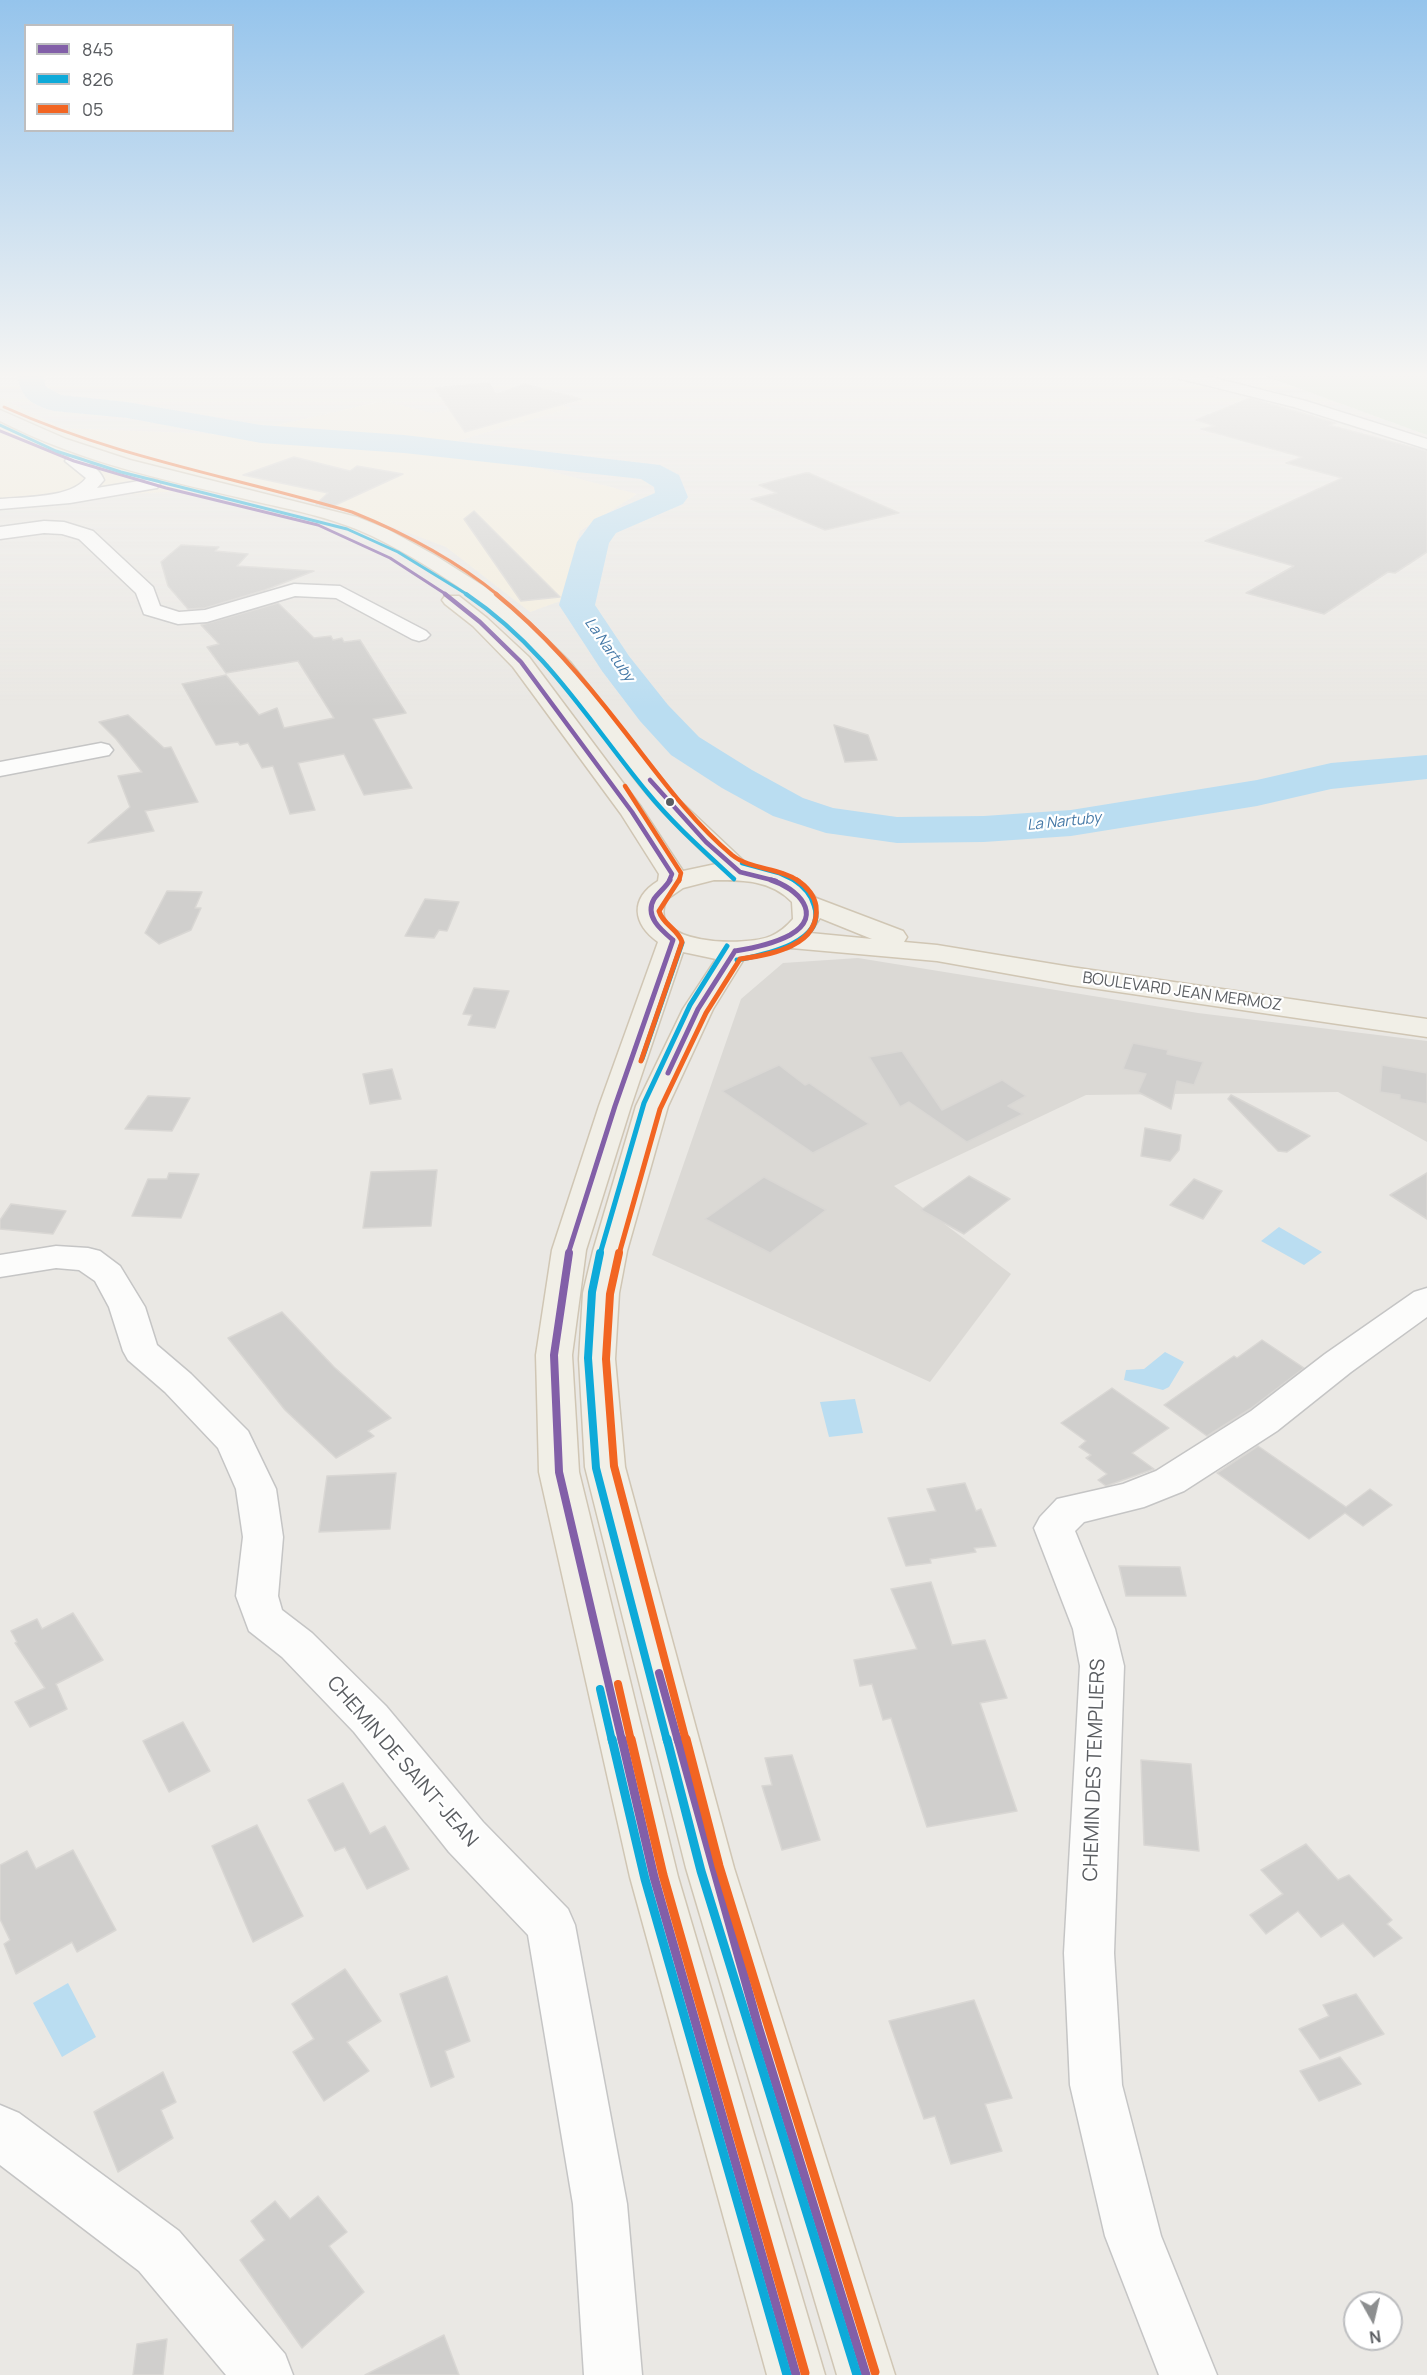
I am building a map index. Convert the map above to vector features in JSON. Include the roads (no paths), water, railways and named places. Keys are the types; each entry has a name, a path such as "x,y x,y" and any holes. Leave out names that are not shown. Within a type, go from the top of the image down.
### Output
{"main road":[{"path":"158,486 318,525 390,558 439,589 480,621 521,662 643,828 672,874 670,885"},
{"path":"215,486 340,518 378,532 416,552 487,599 519,624 561,666 669,803 706,842 740,872"},
{"path":"714,872 740,872 764,876 798,892 807,904 808,916 801,928 787,939 763,947 735,951 702,949 673,940 658,930 651,918 650,906 657,894 690,876 714,872"},
{"name":"BOULEVARD JEAN MERMOZ","path":"807,904 937,953"},
{"name":"BOULEVARD JEAN MERMOZ","path":"787,939 937,953 1071,976 1427,1028"},
{"path":"673,940 615,1106 569,1250 554,1355 559,1472 654,1876 796,2375"},
{"path":"735,951 698,1010 652,1106 610,1251 602,1293 597,1359 605,1467 710,1868 866,2375"}],"street":[{"path":"48,500 77,492 89,486"},
{"path":"0,504 48,500 139,486"},
{"path":"0,533 44,527 64,528 86,535 146,591 152,610 178,618 207,616 294,590 340,592 419,635"},
{"path":"0,769 101,750"},
{"name":"CHEMIN DE SAINT-JEAN","path":"0,1266 56,1257 77,1258 88,1259 108,1274 127,1307 141,1351 178,1383 234,1441 256,1489 263,1537 257,1596 264,1619 297,1645 370,1719 466,1838 551,1925 600,2204 614,2375"},
{"name":"CHEMIN DES TEMPLIERS","path":"1188,2375 1133,2236 1096,2085 1089,1953 1102,1666 1094,1629 1054,1528 1071,1510 1130,1497 1170,1481 1264,1421 1338,1363 1427,1300"},
{"path":"0,2132 159,2251 264,2375"}],"water":[{"path":"1279,1227 1322,1252 1304,1265 1261,1241"},
{"path":"1165,1352 1184,1362 1169,1387 1163,1390 1124,1380 1126,1370 1144,1369"},
{"path":"855,1399 863,1433 829,1437 820,1402"},
{"path":"68,1983 96,2037 62,2057 33,2003"}],"waterway":[{"name":"La Nartuby","path":"669,486 672,497 605,526 593,542 577,605 615,663 654,713 685,746 737,779 788,807 826,820 897,830 984,829 1071,823 1257,793 1331,776 1427,767"}]}
